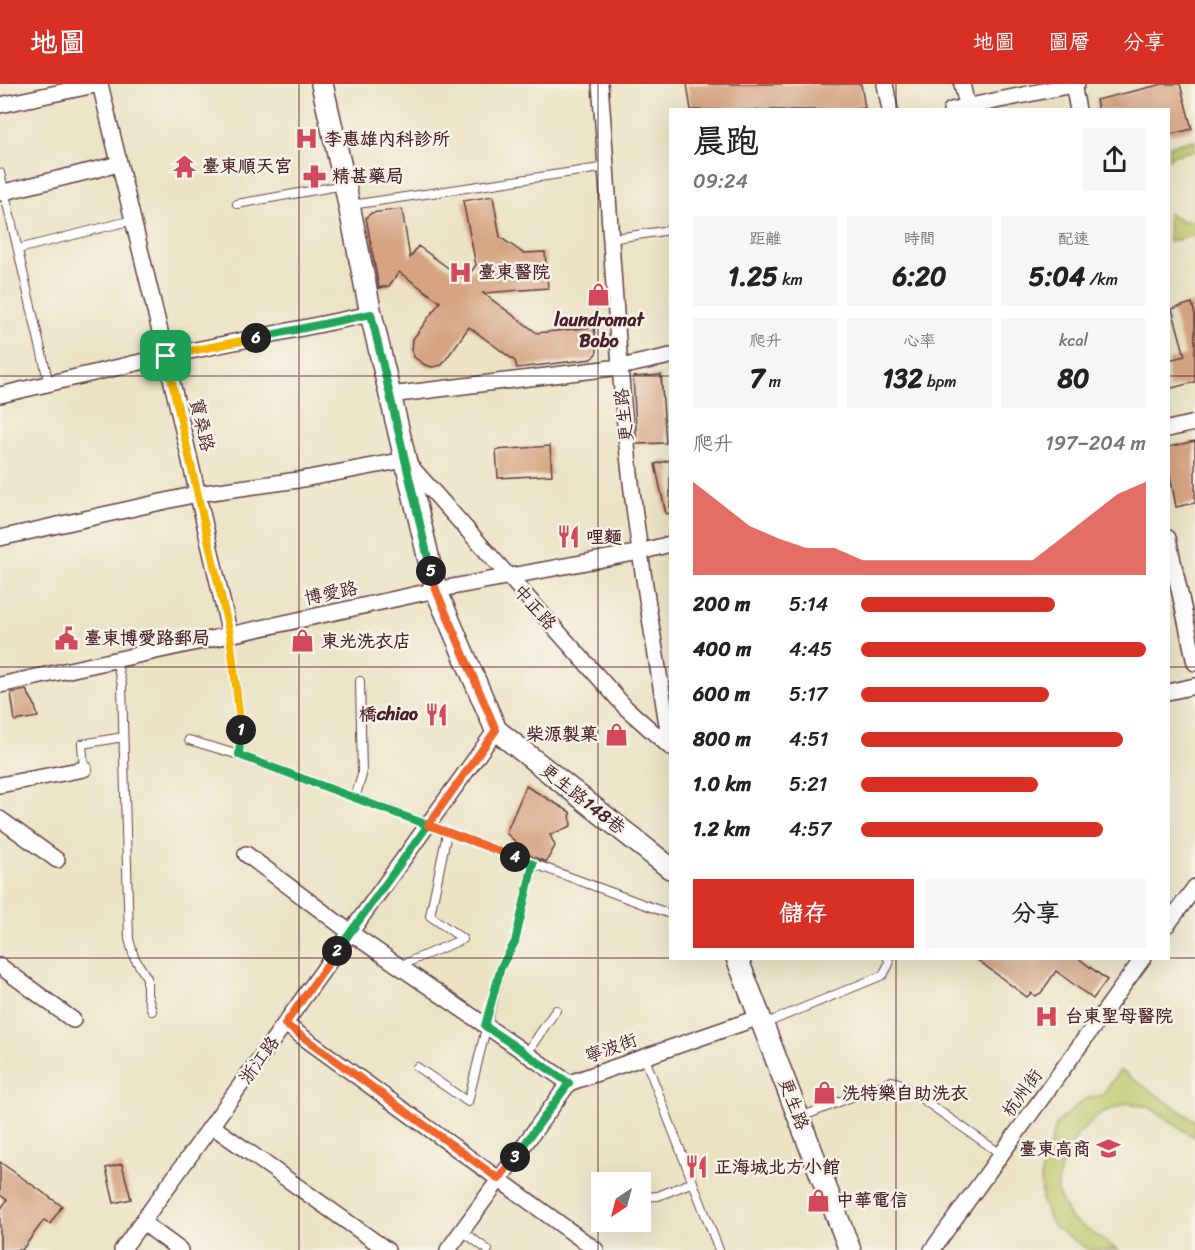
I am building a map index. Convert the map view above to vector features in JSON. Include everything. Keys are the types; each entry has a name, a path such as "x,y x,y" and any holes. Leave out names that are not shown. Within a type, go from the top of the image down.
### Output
{"street":[{"path":"0,105 100,84"},
{"name":"寶桑路","path":"100,84 230,635"},
{"name":"中正路","path":"322,84 371,314 436,590"},
{"name":"更生路","path":"600,84 620,367 640,552 669,739"},
{"path":"885,84 890,108"},
{"path":"963,84 967,108 1074,84 1078,108"},
{"path":"2,193 119,164"},
{"path":"0,395 166,356 371,314"},
{"path":"390,395 620,367 669,356"},
{"path":"1170,429 1195,423"},
{"path":"0,538 197,494 298,480 405,460"},
{"name":"中正路","path":"405,460 626,708 669,744"},
{"name":"博愛路","path":"0,685 436,590 640,552 669,544"},
{"path":"1170,556 1175,601 1195,663"},
{"path":"436,590 496,730"},
{"path":"1170,692 1195,686"},
{"name":"浙江路","path":"122,1250 496,730"},
{"name":"更生路148巷","path":"496,730 669,867"},
{"path":"0,785 84,769"},
{"path":"0,819 57,860"},
{"path":"246,854 351,933 569,1083"},
{"path":"1170,921 1195,887"},
{"name":"更生路","path":"738,960 850,1250"},
{"name":"杭州街","path":"932,1250 1142,960"},
{"path":"0,966 73,1020"},
{"name":"寧波街","path":"448,1250 569,1083 644,1056 761,1021"},
{"path":"285,1024 596,1250"},
{"path":"212,1126 387,1250"},
{"path":"142,1222 180,1250"}],"lane":[{"path":"349,206 607,167"},
{"path":"0,173 2,193 18,249 49,384"},
{"path":"237,204 345,185"},
{"path":"18,249 133,220"},
{"path":"610,239 669,230"},
{"path":"230,635 242,736 239,755"},
{"path":"116,660 122,685 129,939 134,957 147,978 147,994 152,1011"},
{"path":"355,798 362,775 360,681"},
{"path":"84,769 82,744 123,737"},
{"path":"189,740 239,755 669,914"},
{"path":"399,966 463,939 430,916 447,832"},
{"path":"417,1067 468,1102 501,967 515,942 533,864"},
{"path":"761,1021 883,975 889,964 888,960"},
{"path":"526,1053 556,1010"},
{"path":"644,1056 719,1250"},
{"path":"799,1118 892,1081 900,1083 1001,1154"},
{"path":"651,1196 658,1196 693,1182"},
{"path":"462,1231 488,1250"}],"green space":[{"path":"1195,140 1195,151 1174,155 1170,158 1170,146"},
{"path":"1170,215 1181,220 1195,220 1195,235 1170,242"},
{"path":"1120,1070 1195,1121 1195,1138 1149,1107 1128,1103 1101,1113 1077,1135 1061,1166 1057,1192 1070,1218 1118,1250 1089,1250 1053,1226 1042,1202 1041,1172 1057,1123 1085,1099 1103,1095"}],"building":[{"path":"687,84 861,84 865,108 691,108"},
{"path":"1163,84 1180,84 1192,129 1170,134 1170,108 1098,108 1096,100"},
{"path":"493,196 500,237 523,253 545,252 548,288 483,293 537,333 594,327 597,352 592,359 517,368 515,361 469,327 442,365 432,367 425,365 414,357 413,339 440,302 399,272 389,286 379,288 366,218 371,213 402,209 410,258 418,246 465,280 476,265 463,201"},
{"path":"1192,303 1195,315 1195,382 1170,388 1170,360 1185,356 1172,309"},
{"path":"661,375 666,443 637,444 633,377"},
{"path":"1195,441 1195,503 1176,507 1170,475 1170,447"},
{"path":"550,446 552,475 498,478 496,450"},
{"path":"669,460 669,513 666,514 655,464"},
{"path":"26,690 34,703 38,717 15,721 11,693"},
{"path":"526,786 570,812 571,826 550,835 555,846 546,862 531,856 506,833"},
{"path":"978,960 1081,960 1107,980 1093,999 1056,971 1041,993 1035,996 1031,993 1027,997"},
{"path":"0,1162 62,1206 50,1224 44,1220 22,1250 0,1250 0,1210 7,1200 0,1195"},
{"path":"122,1164 131,1199 114,1203 106,1168"}],"place":[{"name":"李惠雄內科診所","path":"306,139"},
{"name":"臺東順天宮","path":"184,166"},
{"name":"精甚藥局","path":"314,176"},
{"name":"臺東醫院","path":"460,272"},
{"name":"laundromat Bobo","path":"599,294"},
{"name":"哩麵","path":"568,537"},
{"name":"臺東博愛路郵局","path":"66,638"},
{"name":"東光洗衣店","path":"303,641"},
{"name":"橋chiao","path":"436,714"},
{"name":"柴源製菓","path":"616,734"},
{"name":"台東聖母醫院","path":"1047,1016"},
{"name":"洗特樂自助洗衣","path":"824,1093"},
{"name":"臺東高商","path":"1109,1149"},
{"name":"正海城北方小館","path":"696,1167"},
{"name":"中華電信","path":"818,1200"}],"route":[{"path":"166,356 230,635 242,736 239,755 428,825 285,1024 499,1179 569,1083 485,1026 501,967 515,942 533,864 428,825 496,730 436,590 371,314 166,356"}]}
